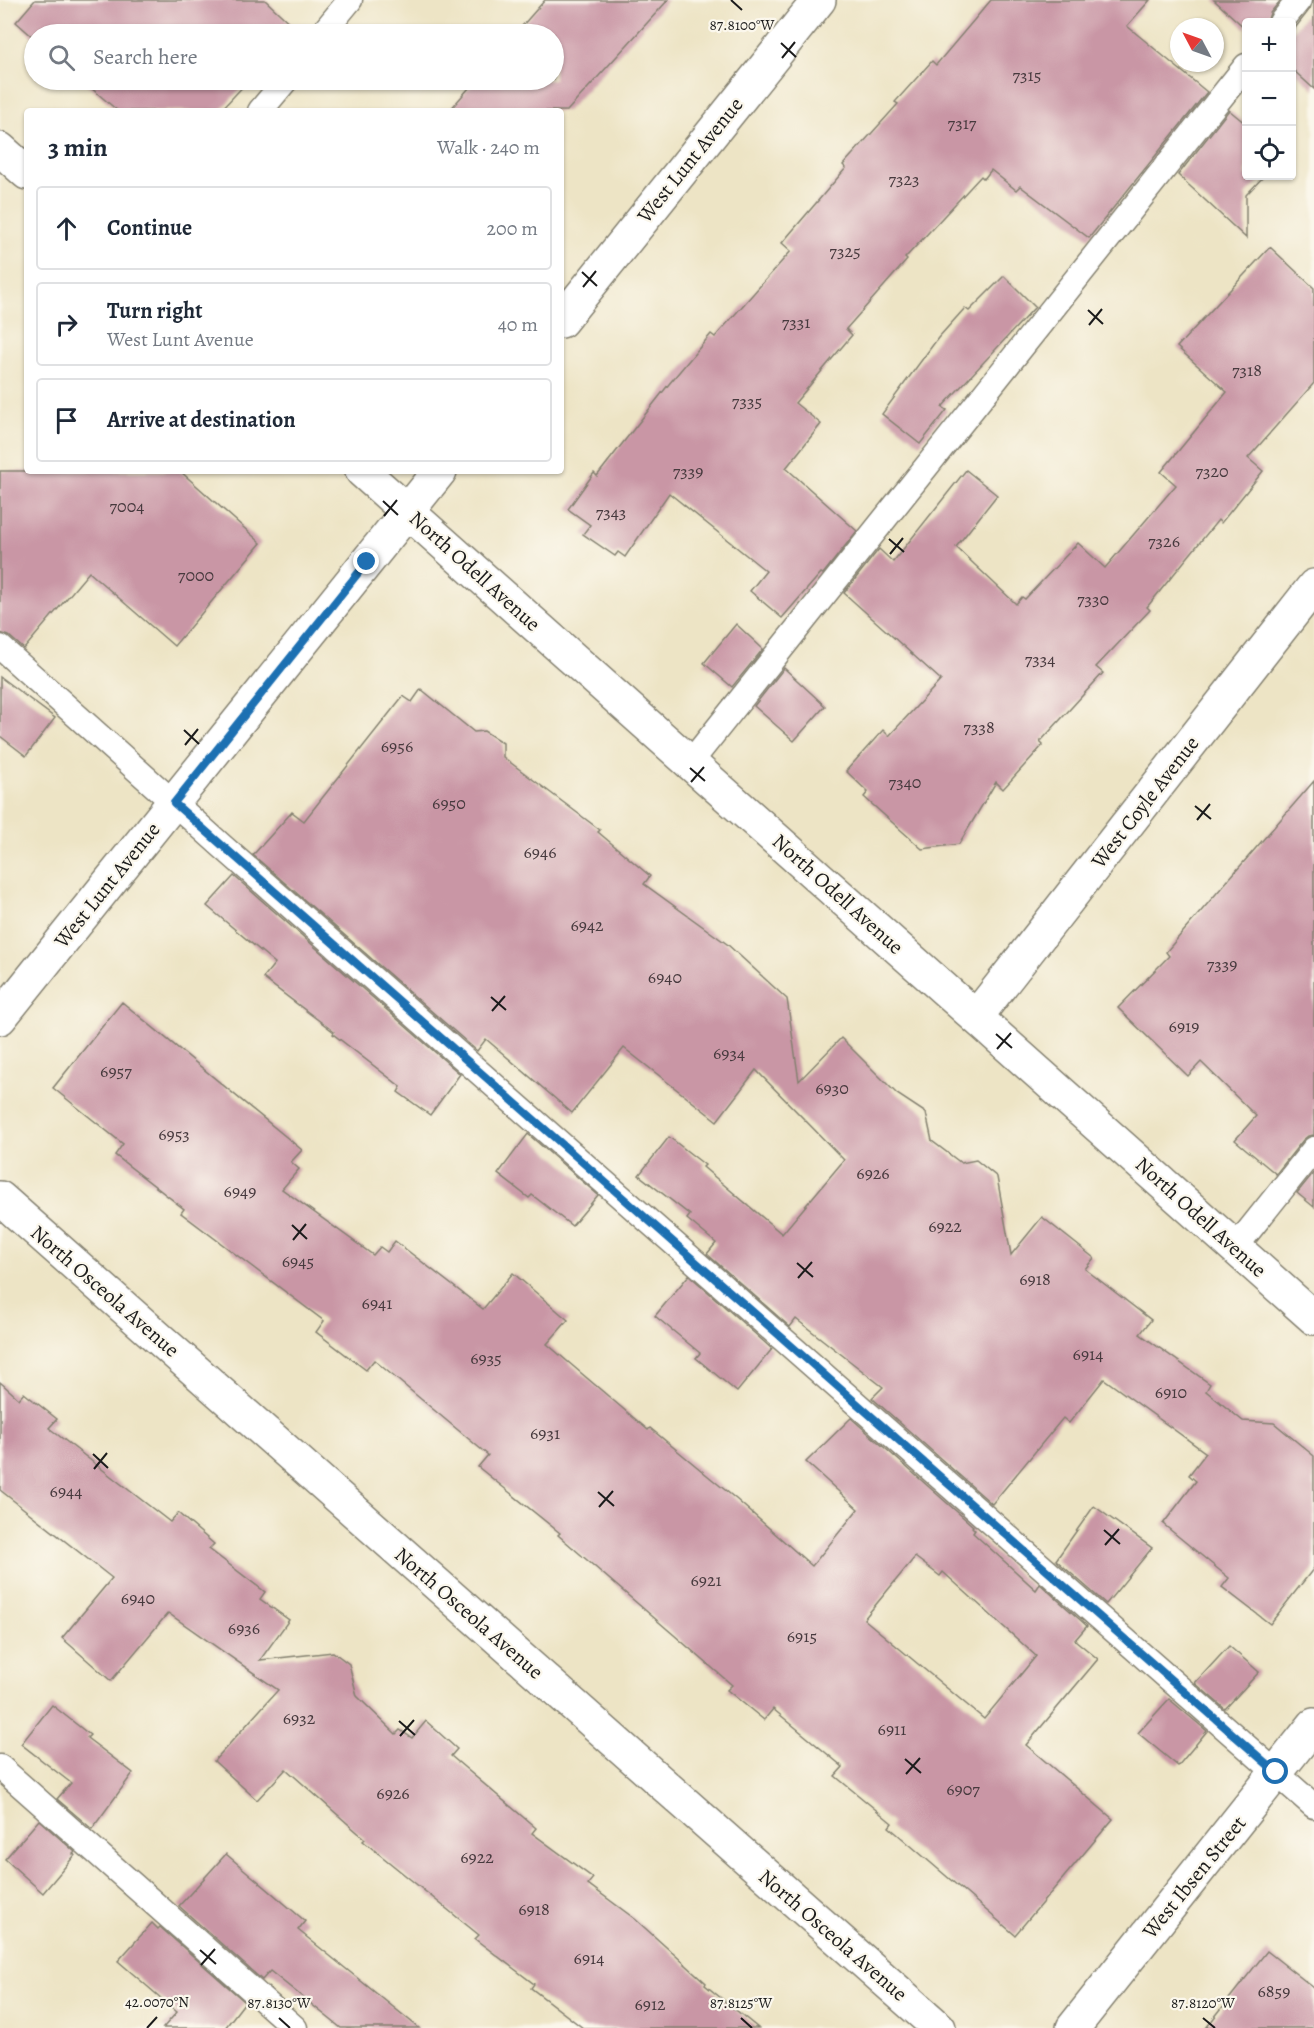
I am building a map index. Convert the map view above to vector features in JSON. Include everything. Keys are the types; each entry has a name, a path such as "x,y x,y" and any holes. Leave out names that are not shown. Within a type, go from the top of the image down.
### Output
{"street":[{"name":"West Lunt Avenue","path":"564,317 819,0"},
{"path":"0,149 24,170"},
{"name":"North Odell Avenue","path":"365,474 1314,1318"},
{"name":"West Lunt Avenue","path":"0,1018 438,474"},
{"name":"West Coyle Avenue","path":"976,1017 1314,586"},
{"name":"North Osceola Avenue","path":"0,1198 939,2028"},
{"name":"West Ibsen Street","path":"1073,2028 1314,1725"}],"lane":[{"path":"330,24 350,0"},
{"path":"1284,18 1299,0"},
{"path":"690,763 1242,71"},
{"path":"263,108 278,90"},
{"path":"0,646 174,803 1314,1806"},
{"path":"1236,1248 1314,1149"},
{"path":"0,1767 295,2028"}],"building":[{"path":"35,0 265,0 291,24 24,24 24,29 16,22"},
{"path":"545,0 668,0 567,111 564,111 564,108 452,108 467,90 564,90 564,24 524,24"},
{"path":"991,0 1150,0 1127,26 1170,61 1170,72 1183,72 1207,92 1089,238 1020,186 1016,190 991,170 984,179 981,176 905,258 907,260 846,329 852,335 795,403 821,424 786,468 857,531 823,574 821,573 782,618 750,591 766,571 669,493 625,557 618,552 615,556 583,534 590,525 568,509 594,473 597,476 711,334 715,337 791,251 782,243 846,168 843,165 898,104 895,102 932,61 936,65"},
{"path":"1214,0 1281,0 1268,18 1242,18 1242,25"},
{"path":"1314,0 1314,89 1296,73 1296,27"},
{"path":"94,90 240,90 223,108 115,108"},
{"path":"1229,110 1242,121 1242,180 1260,180 1246,195 1246,238 1178,175"},
{"path":"1270,247 1314,288 1314,383 1248,458 1263,471 1221,523 1218,520 1147,607 1150,610 1096,667 1103,673 1040,742 1043,745 1003,789 996,782 959,844 922,849 864,797 868,792 846,771 883,730 889,736 941,680 844,593 879,549 893,562 966,470 997,495 956,547 1016,604 1022,597 1025,599 1078,543 1105,568 1176,485 1161,472 1227,392 1177,347"},
{"path":"1004,276 1035,307 942,407 947,410 920,444 882,414 938,338 965,308 969,311"},
{"path":"0,471 24,471 24,474 183,474 261,543 174,646 89,572 24,649 9,636 0,633"},
{"path":"736,624 763,649 732,687 704,663"},
{"path":"784,668 825,706 794,741 754,706"},
{"path":"0,677 55,718 26,756 0,736"},
{"path":"421,689 474,732 484,731 503,743 503,757 600,830 598,832 650,876 644,884 727,944 787,999 799,1081 841,1038 897,1094 926,1113 932,1141 961,1163 976,1160 997,1177 1011,1255 1042,1217 1094,1258 1085,1269 1151,1320 1140,1334 1210,1384 1206,1391 1243,1421 1274,1423 1314,1456 1314,1568 1270,1624 1222,1587 1229,1578 1163,1524 1196,1481 1189,1475 1206,1453 1104,1379 1069,1423 1063,1418 992,1504 872,1398 883,1387 796,1319 790,1327 707,1254 716,1243 687,1219 690,1215 639,1175 669,1137 705,1165 703,1167 782,1234 844,1160 756,1070 717,1121 624,1048 572,1113 486,1039 477,1051 253,855 292,812 304,821 403,696 412,702"},
{"path":"1314,781 1314,1135 1303,1140 1276,1174 1235,1140 1256,1116 1201,1062 1188,1076 1118,1008 1169,956 1166,952"},
{"path":"234,876 460,1074 430,1115 398,1092 401,1087 333,1034 334,1032 263,978 275,963 207,906"},
{"path":"122,1002 302,1150 291,1162 299,1169 282,1189 373,1255 380,1247 387,1252 395,1241 483,1309 513,1273 568,1320 547,1344 648,1430 650,1428 736,1499 812,1566 858,1509 806,1462 851,1418 973,1526 975,1530 973,1533 1036,1590 1040,1584 1087,1626 1075,1640 1098,1659 1026,1745 1113,1819 1015,1935 889,1827 892,1823 835,1776 843,1767 773,1709 764,1720 727,1690 732,1685 558,1535 560,1533 478,1467 488,1455 374,1360 366,1370 316,1332 324,1321 181,1213 184,1209 115,1155 123,1144 53,1088","holes":["915,1557 940,1576 943,1572 1036,1656 984,1719 864,1619"]},
{"path":"528,1134 598,1195 572,1226 532,1195 529,1198 498,1174"},
{"path":"1314,1172 1314,1207 1297,1193"},
{"path":"689,1275 772,1349 737,1392 696,1358 700,1353 655,1316"},
{"path":"0,1382 19,1399 24,1393 57,1419 49,1428 170,1522 178,1513 214,1544 209,1549 265,1592 260,1599 289,1620 260,1660 333,1652 349,1664 357,1696 396,1734 400,1730 412,1738 426,1721 457,1749 451,1756 536,1828 532,1833 593,1878 588,1884 635,1919 706,1983 705,1985 758,2028 583,2028 531,1988 534,1984 475,1939 479,1935 363,1841 365,1839 286,1769 257,1800 214,1761 278,1690 168,1613 111,1681 62,1638 112,1578 0,1490"},
{"path":"1094,1506 1152,1548 1106,1604 1056,1560"},
{"path":"1229,1646 1259,1672 1225,1709 1195,1683"},
{"path":"1169,1699 1207,1731 1178,1766 1138,1733"},
{"path":"52,1705 90,1735 87,1738 133,1773 92,1829 57,1799 71,1783 21,1744"},
{"path":"39,1820 75,1852 73,1854 75,1855 43,1893 5,1859"},
{"path":"226,1854 305,1921 298,1930 419,2028 341,2028 270,1971 262,1980 179,1906"},
{"path":"152,1923 158,1929 160,1927 245,2002 225,2028 163,2028 177,2012 118,1961"},
{"path":"1267,1951 1314,1988 1314,2028 1206,2028"}],"route":[{"path":"367,562 174,803 1276,1772"}]}
